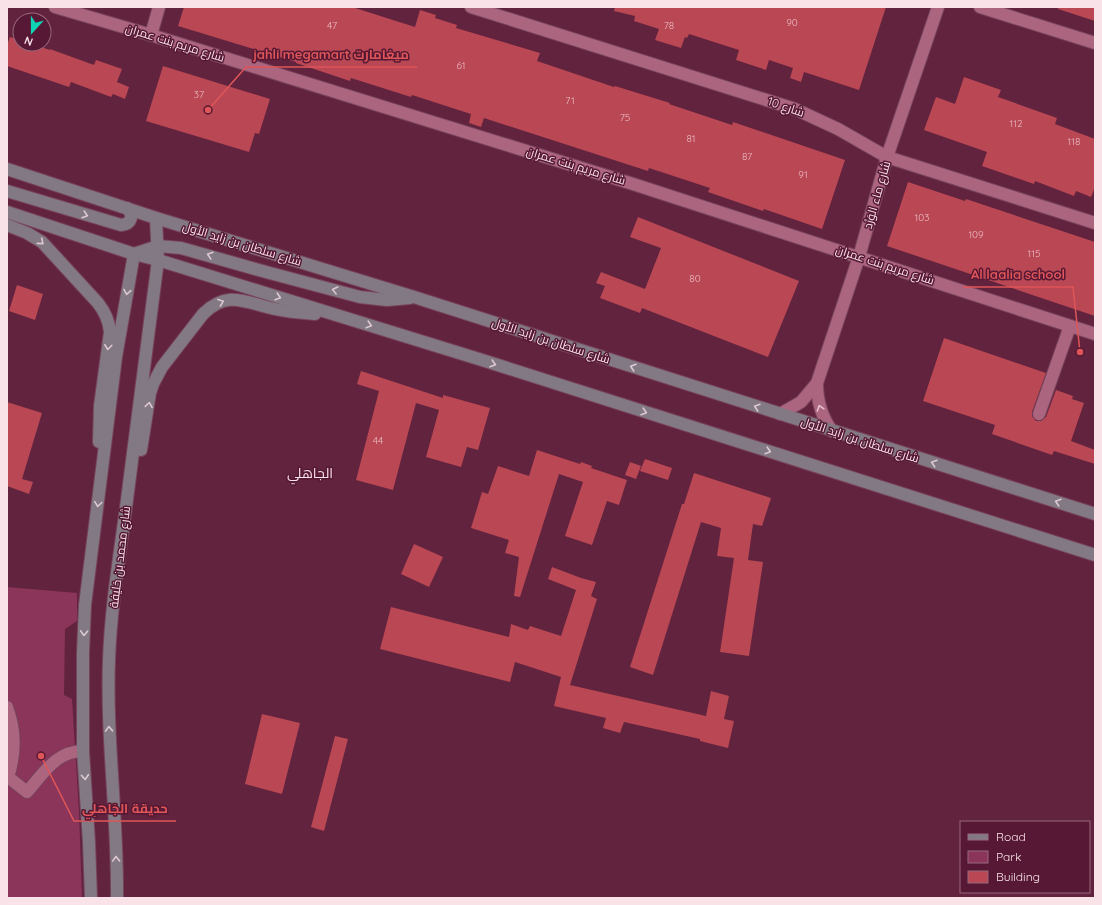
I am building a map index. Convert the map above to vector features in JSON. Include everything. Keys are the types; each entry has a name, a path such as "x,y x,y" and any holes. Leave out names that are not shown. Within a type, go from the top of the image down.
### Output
{"main road":[{"name":"شارع سلطان بن زايد الأول","path":"7,169 156,218 414,297 1095,514"},
{"path":"7,191 121,225 126,225 132,216 131,211 127,208"},
{"path":"7,212 134,254 158,260 482,360 1095,555"},
{"name":"شارع محمد بن خليفة","path":"117,898 116,846 109,728 109,659 113,611 158,260 156,218"},
{"path":"7,225 35,237 48,248 98,303 109,322 110,332 99,424 101,476"},
{"path":"134,254 158,246 173,246 190,249 266,272 360,297 387,300 414,297"},
{"path":"91,898 90,849 83,751 82,653 85,605 116,358 134,254"},
{"path":"129,483 141,448 150,393 153,384 162,367 210,307 218,302 228,299 238,299 274,309 332,314"}],"street":[{"name":"شارع مريم بنت عمران","path":"55,7 151,35 633,184 1095,334"},
{"path":"151,35 159,7"},
{"name":"شارع 10","path":"471,7 795,109 831,125 887,157 1095,222"},
{"name":"شارع ماء الوَرْد","path":"832,431 820,409 817,396 817,383 859,257 887,157 938,7"},
{"path":"980,7 1095,43"},
{"path":"1039,414 1070,326"},
{"name":"شارع ماء الوَرْد","path":"780,414 801,402 817,383"},
{"path":"7,707 11,719 14,742 12,766 8,777 27,792 60,757 71,752 83,751"}],"green space":[{"path":"7,587 77,593 77,621 65,629 64,695 72,699 79,812 82,898 7,898"}],"building":[{"path":"184,7 352,7 415,27 420,10 436,15 435,18 457,25 456,28 540,53 537,61 614,87 615,86 670,103 669,104 732,125 733,122 845,160 822,229 708,192 710,188 649,168 648,171 484,118 481,127 469,123 471,114 412,95 411,97 351,78 350,81 296,62 178,26"},
{"path":"615,7 886,7 859,90 804,72 801,82 790,78 793,68 769,60 766,70 736,60 739,50 689,34 687,38 685,37 681,48 655,40 659,29 634,21 635,16 614,11"},
{"path":"1058,7 1095,7 1095,21 1058,9"},
{"path":"10,37 12,38 12,52 52,52 52,50 94,65 96,60 122,69 117,82 129,87 125,99 113,94 111,97 71,82 69,87 7,66 7,45"},
{"path":"163,66 270,99 259,134 255,133 249,152 146,121"},
{"path":"964,77 1001,90 998,97 1057,118 1055,124 1095,139 1095,187 1091,197 1076,191 1074,196 1035,181 1034,184 982,166 987,152 924,130 936,97 955,104"},
{"path":"908,182 965,201 966,199 1095,242 1095,316 887,246"},
{"path":"638,217 799,281 768,357 642,308 640,313 600,298 605,286 596,283 601,272 645,289 661,248 630,237"},
{"path":"17,285 43,294 35,320 9,311"},
{"path":"944,338 1046,373 1032,412 1032,416 1036,421 1041,421 1046,417 1056,390 1073,396 1072,399 1084,403 1071,441 1095,450 1095,464 1054,451 1052,455 992,434 995,425 923,401"},
{"path":"361,371 443,398 443,395 490,408 478,450 467,447 461,467 426,457 439,410 416,403 393,490 356,480 379,391 357,384"},
{"path":"7,402 42,413 22,479 33,482 29,494 7,486"},
{"path":"537,450 580,464 581,462 592,466 591,468 627,480 619,505 607,501 592,545 565,536 583,482 559,474 520,597 514,596 519,557 505,553 509,540 471,528 482,492 488,494 498,466 529,476"},
{"path":"645,459 672,468 668,480 640,471"},
{"path":"630,462 641,466 636,479 625,475"},
{"path":"694,473 771,498 762,526 753,524 748,560 763,562 749,656 720,652 734,558 717,556 721,528 701,522 653,675 630,667 682,504 684,504"},
{"path":"414,544 443,557 429,587 401,574"},
{"path":"552,567 596,582 591,596 597,599 570,685 706,716 711,691 729,696 724,719 734,721 728,748 700,741 700,739 624,722 620,733 603,728 606,718 554,706 561,677 515,662 510,682 380,649 391,607 509,637 511,624 528,630 530,626 561,636 576,590 548,579"},
{"path":"262,714 300,723 282,794 245,784"},
{"path":"335,736 348,739 324,831 311,827"}],"place":[{"name":"jahli megamart ميغامارت","path":"208,110"},
{"name":"Al laalia school","path":"1080,352"},
{"name":"حديقة الجَاهلِي","path":"41,756"}],"district":[{"name":"الجاهلي","path":"310,473"}]}
